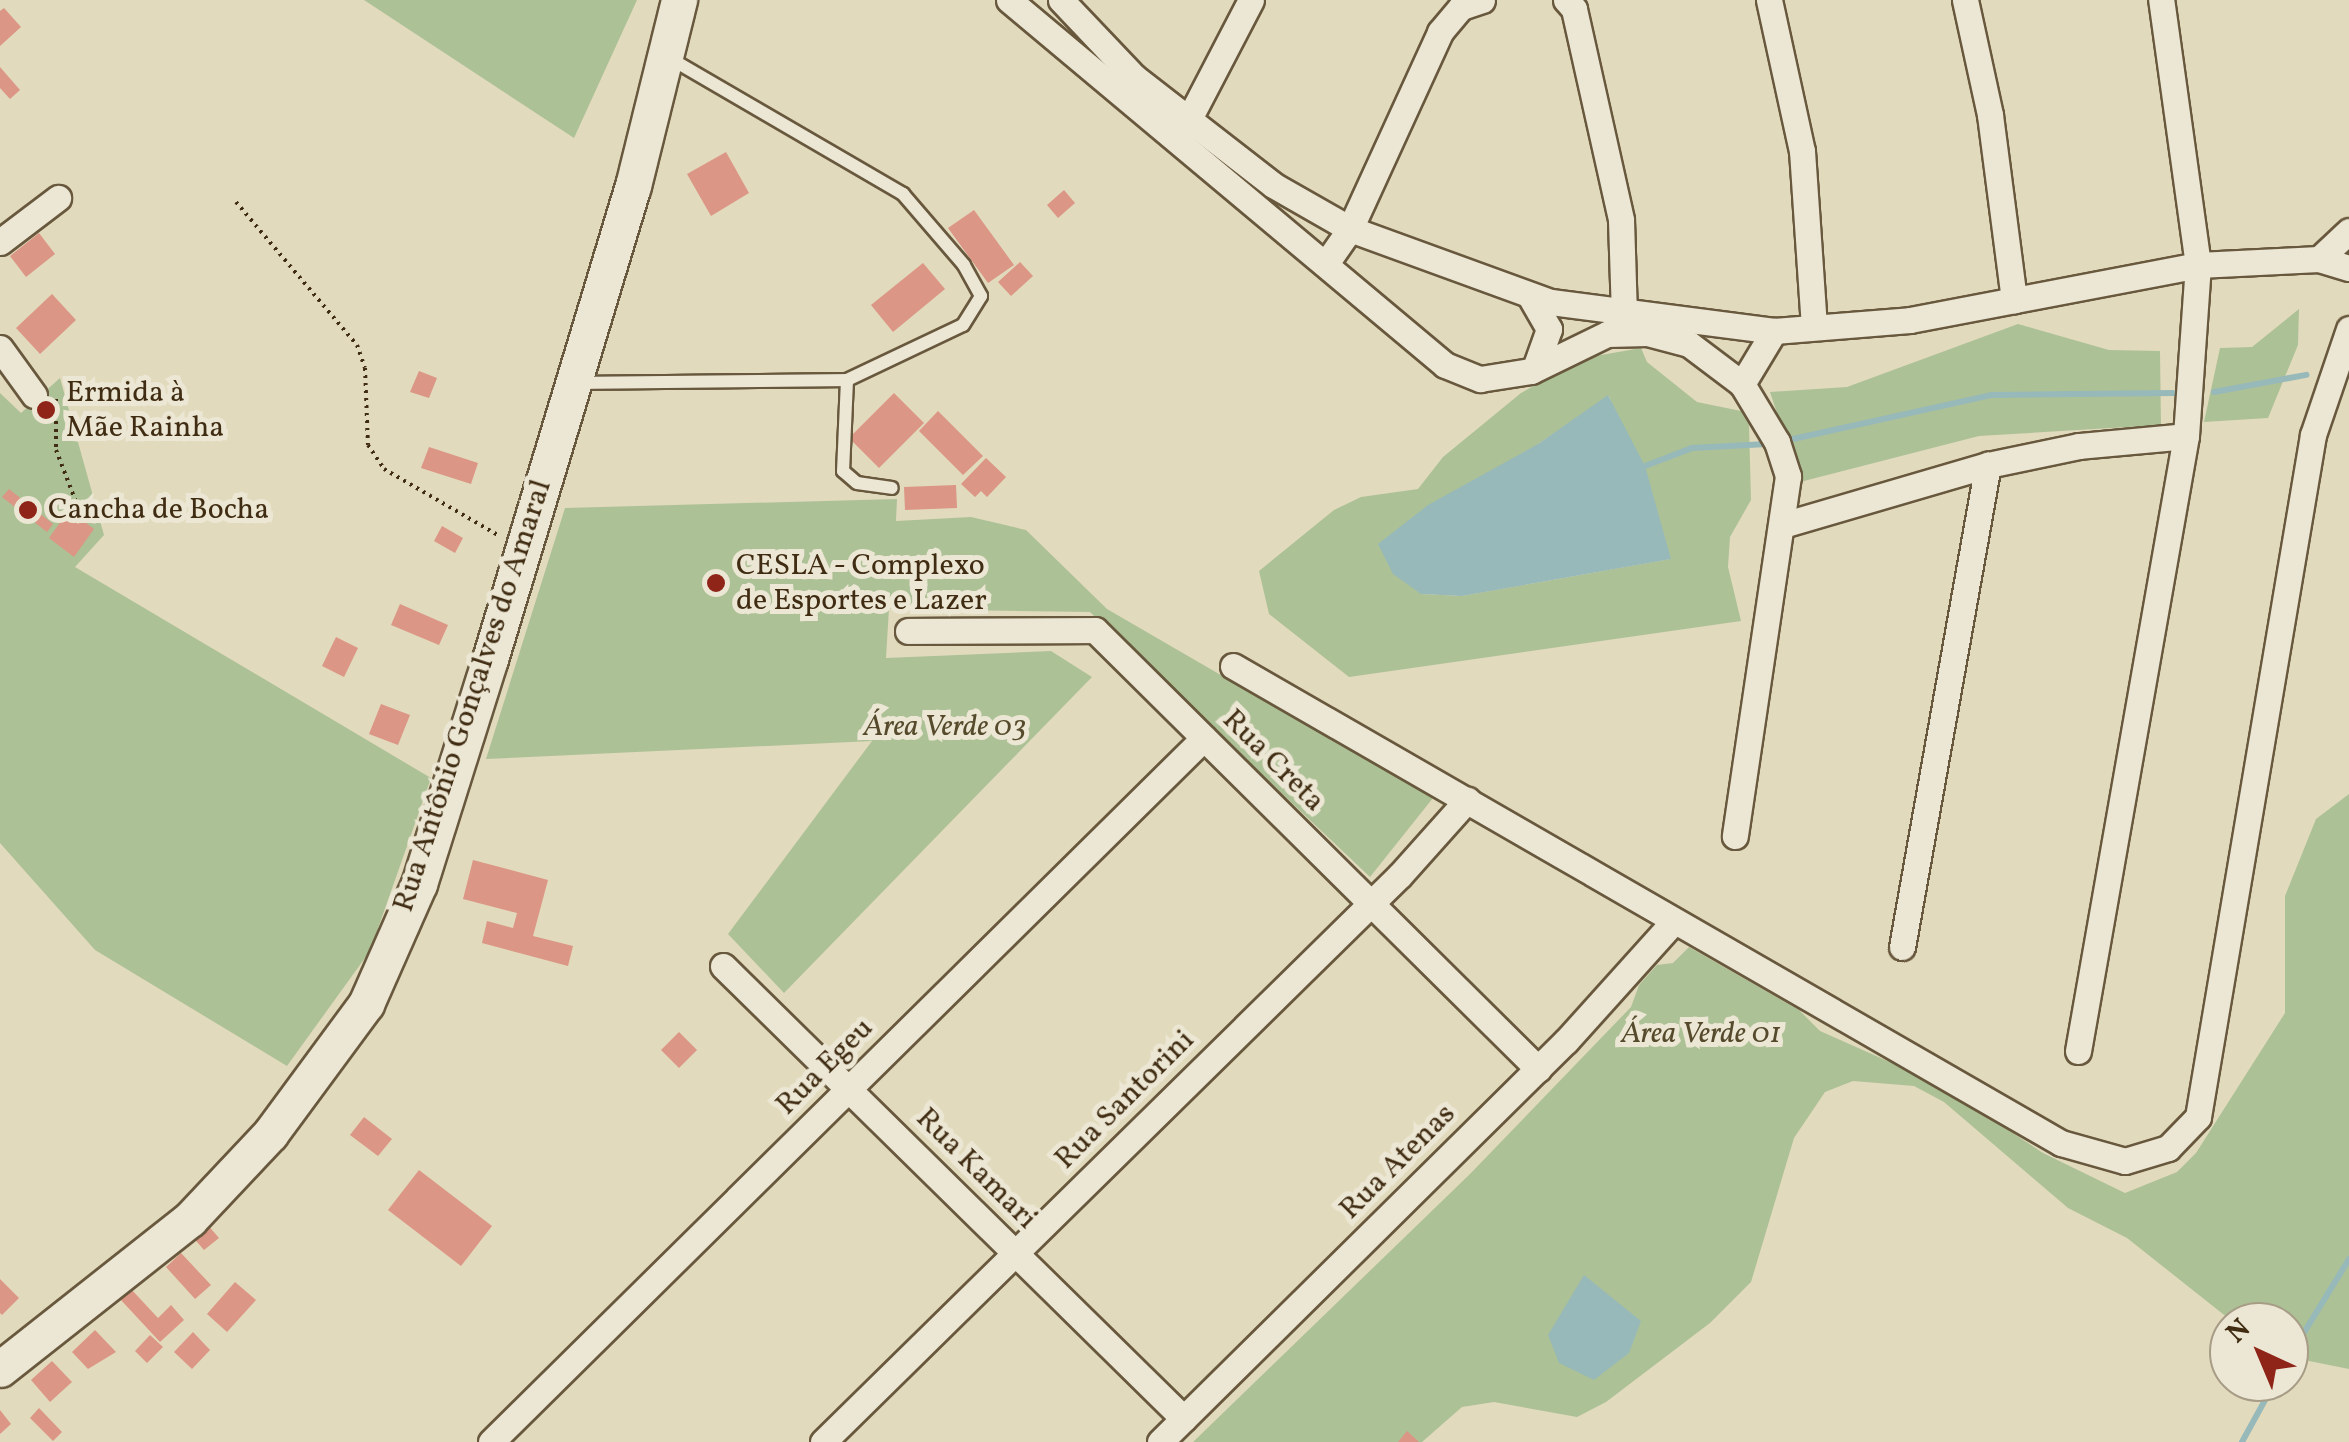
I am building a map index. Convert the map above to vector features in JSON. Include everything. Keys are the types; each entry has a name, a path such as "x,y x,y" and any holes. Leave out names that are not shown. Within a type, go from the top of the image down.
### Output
{"street":[{"name":"Rua Antônio Gonçalves do Amaral","path":"0,1369 190,1219 270,1134 366,1004 419,884 633,186 661,56 680,0"},
{"path":"1061,0 1134,77 1273,185 1350,228 1530,296 1624,314 1774,331 1910,320 2198,265 2319,259 2349,268"},
{"path":"1189,119 1251,0"},
{"path":"1327,262 1350,228 1440,32 1461,8 1482,0"},
{"path":"1566,0 1574,9 1622,220 1624,314"},
{"path":"1770,0 1802,150 1814,328"},
{"path":"1964,0 1990,115 2014,300"},
{"path":"2078,1050 2186,436 2198,265 2169,2"},
{"path":"1018,3 1445,364 1480,379 1535,368 1607,334 1646,333 1689,344 1742,384 1777,442 1788,481 1786,524 1735,836"},
{"path":"0,242 58,198"},
{"path":"2319,259 2349,233"},
{"path":"2349,233 2349,256"},
{"path":"1530,296 1549,329 1535,368"},
{"path":"1233,666 2061,1142 2125,1161 2168,1148 2198,1117 2313,436 2349,330"},
{"path":"1742,384 1774,331"},
{"path":"0,348 34,395"},
{"path":"1786,524 1988,465 2079,446 2186,436"},
{"path":"1902,947 1988,465"},
{"path":"1788,481 1827,510"},
{"name":"Rua Creta","path":"908,631 1095,630 1538,1070"},
{"name":"Rua Egeu","path":"491,1442 1204,738"},
{"name":"Rua Santorini","path":"824,1442 1371,904 1467,800"},
{"name":"Rua Atenas","path":"1160,1442 1538,1070 1674,922"},
{"name":"Rua Kamari","path":"724,966 1184,1419"}],"lane":[{"path":"574,384 847,380 963,324 981,296 964,265 902,194 680,58 661,56"},
{"path":"847,380 843,471 857,482 892,488"}],"path":[{"path":"236,202 357,345 365,368 368,445 384,469 519,548"},
{"path":"34,395 50,384 56,390 56,450 79,510"}],"green space":[{"path":"364,0 637,0 574,138"},
{"path":"2299,309 2298,345 2268,418 2204,422 2220,348 2252,347"},
{"path":"2018,324 2109,350 2160,351 2161,425 1979,436 1800,482 1770,392 1847,387"},
{"path":"1641,348 1647,362 1697,402 1741,411 1749,425 1751,500 1730,537 1728,567 1741,621 1349,677 1269,614 1259,571 1334,510 1361,497 1418,489 1443,457 1521,393 1584,358","holes":["1609,396 1670,559 1462,596 1421,594 1538,444"]},
{"path":"60,378 104,535 75,567 431,778 370,951 287,1066 95,950 0,843 0,393 21,413"},
{"name":"Área Verde 03","path":"897,499 896,521 971,517 1026,530 1107,609 1433,798 1370,877 1090,612 889,609 886,658 1051,651 1092,677 784,993 728,934 872,741 486,759 565,508"},
{"name":"Área Verde 01","path":"2349,794 2349,1369 2309,1361 2309,1302 2209,1303 2127,1238 2068,1208 1944,1102 1914,1086 1853,1081 1825,1092 1794,1138 1751,1282 1710,1323 1606,1402 1577,1417 1494,1402 1462,1407 1422,1442 1193,1442 1470,1174 1631,1007 1639,985 1657,965 1673,963 1689,947 1799,1010 1820,1031 1937,1083 2043,1153 2125,1193 2177,1172 2196,1153 2285,1013 2285,896 2316,819"}],"water":[{"path":"1608,395 1645,466 1671,559 1462,596 1421,594 1393,574 1378,544 1428,505 1538,444"},
{"path":"1584,1275 1641,1321 1629,1353 1594,1380 1559,1363 1548,1335"}],"building":[{"path":"4,8 21,27 0,46 0,11"},
{"path":"0,67 20,90 10,99 0,88"},
{"path":"726,152 749,193 711,216 687,174"},
{"path":"1064,190 1075,203 1058,218 1047,205"},
{"path":"974,210 1014,265 988,283 948,228"},
{"path":"39,233 55,254 26,277 10,256"},
{"path":"1020,262 1033,276 1011,296 998,282"},
{"path":"923,263 945,289 893,332 871,305"},
{"path":"52,294 76,320 40,354 16,328"},
{"path":"419,371 437,378 429,398 410,392"},
{"path":"894,393 924,423 879,468 849,438"},
{"path":"938,411 983,456 963,475 919,431"},
{"path":"429,447 478,463 471,484 421,468"},
{"path":"986,458 1006,477 987,497 981,491 975,497 961,484"},
{"path":"956,485 957,508 905,510 904,487"},
{"name":"Cancha de Bocha","path":"9,489 53,524 47,532 2,497"},
{"path":"69,510 94,529 74,557 49,538"},
{"path":"442,526 463,538 455,553 434,541"},
{"path":"400,604 448,625 439,645 391,625"},
{"path":"336,637 358,648 344,677 322,666"},
{"path":"381,704 410,715 398,745 369,734"},
{"path":"473,860 548,880 533,936 573,946 568,966 482,943 487,921 513,928 517,913 463,899"},
{"path":"679,1032 697,1050 679,1068 661,1050"},
{"path":"364,1117 392,1139 378,1156 350,1135"},
{"path":"419,1170 492,1226 461,1266 388,1210"},
{"path":"206,1223 219,1238 204,1250 191,1235"},
{"path":"181,1253 211,1285 195,1299 166,1267"},
{"path":"0,1279 19,1298 2,1315 0,1313"},
{"path":"235,1282 256,1300 227,1332 207,1314"},
{"path":"131,1289 158,1318 171,1305 184,1320 160,1342 120,1299"},
{"path":"95,1330 116,1352 88,1369 72,1352"},
{"path":"193,1332 210,1350 192,1369 174,1352"},
{"path":"150,1335 163,1347 147,1363 135,1351"},
{"path":"52,1361 72,1382 50,1402 31,1380"},
{"path":"39,1408 62,1432 53,1441 30,1418"},
{"path":"0,1410 11,1424 0,1434"},
{"path":"1407,1431 1419,1442 1398,1442"}],"waterway":[{"path":"2214,392 2306,375"},
{"path":"1784,441 1992,395 2173,393"},
{"path":"1645,466 1692,448 1767,444"},
{"path":"2309,1324 2349,1259"},
{"path":"2242,1442 2264,1402"}],"place":[{"name":"Ermida à Mãe Rainha","path":"46,410"},
{"name":"Cancha de Bocha","path":"28,510"},
{"name":"CESLA - Complexo de Esportes e Lazer","path":"716,583"}]}
